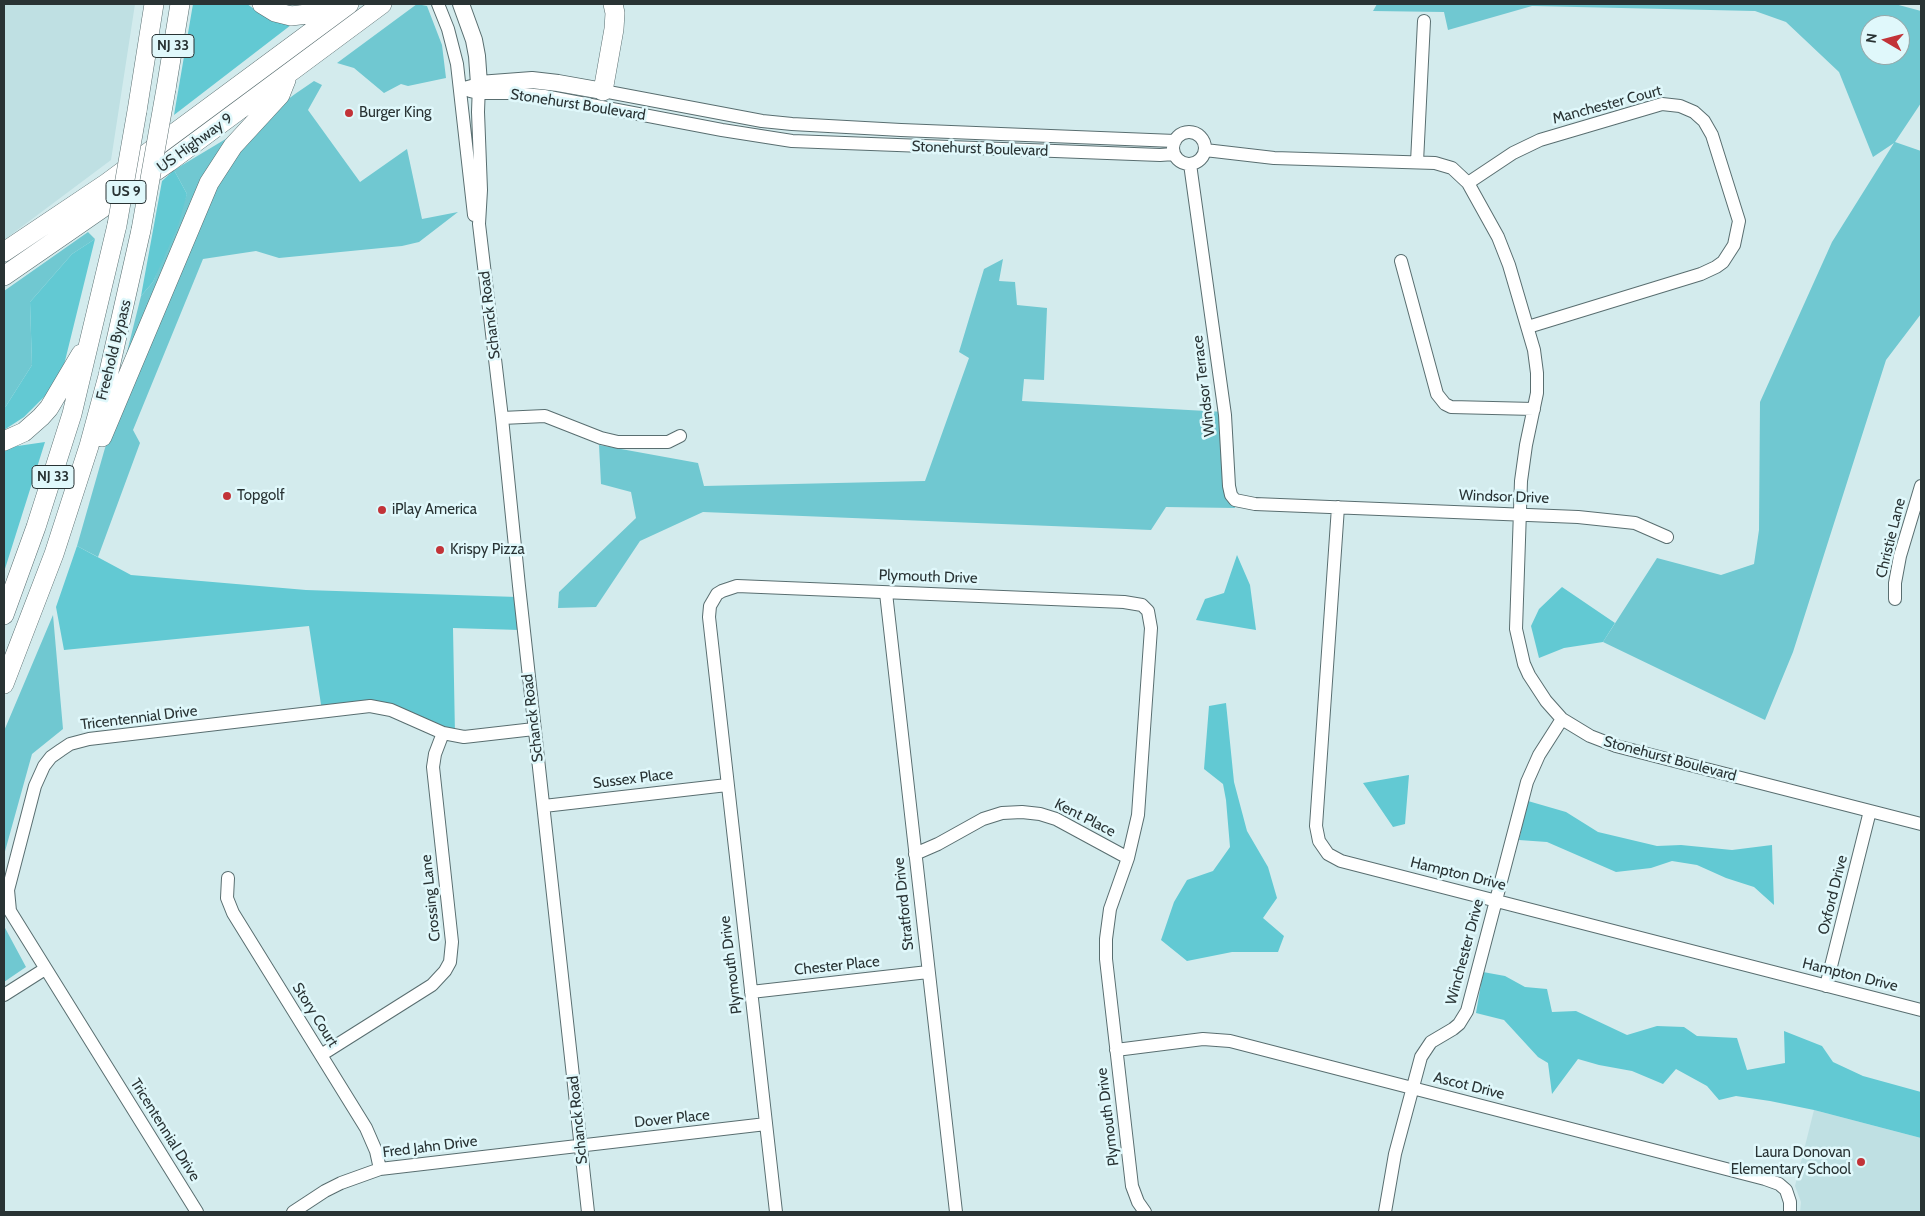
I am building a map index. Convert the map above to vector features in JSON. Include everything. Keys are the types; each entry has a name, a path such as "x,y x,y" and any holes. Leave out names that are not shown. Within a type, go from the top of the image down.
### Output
{"highway":[{"name":"Freehold Bypass","path":"4,615 57,465 92,336 117,225 154,4"},
{"name":"Freehold Bypass","path":"4,684 40,591 82,466 108,376 141,230 180,4"},
{"path":"262,4 275,12 291,16 345,7"},
{"name":"US Highway 9","path":"5,276 132,188 382,4"},
{"path":"603,91 614,28 615,13 613,4"},
{"name":"US Highway 9","path":"4,252 107,183 345,7"},
{"path":"82,466 96,452 197,208 209,184 233,146 280,95 288,74"},
{"path":"4,440 24,432 49,408 92,336"}],"main road":[{"name":"Schanck Road","path":"461,4 474,40 479,88"},
{"name":"Stonehurst Boulevard","path":"479,88 532,80 603,91"}],"street":[{"name":"Schanck Road","path":"438,4 452,44 460,89 473,213 479,224"},
{"path":"1417,162 1424,21"},
{"name":"Schanck Road","path":"479,88 481,190 479,224 502,418 534,729 588,1212"},
{"name":"Stonehurst Boulevard","path":"460,89 479,88 544,96 792,142 1150,155 1174,154"},
{"name":"Stonehurst Boulevard","path":"603,91 769,122 825,127 1175,140 1183,133 1194,133 1203,139 1205,150 1274,158 1417,162 1443,164 1452,168 1468,183 1498,236 1516,284 1534,350 1537,393 1523,462 1516,606 1517,638 1524,664 1534,685 1562,719 1590,736 1616,746 1921,824"},
{"path":"603,91 616,110"},
{"path":"660,118 664,102"},
{"name":"Manchester Court","path":"1468,183 1513,153 1532,144 1662,104 1680,106 1694,112 1704,121 1712,135 1739,222 1734,245 1723,262 1716,268 1701,274 1528,327"},
{"path":"871,129 871,145"},
{"path":"1175,140 1174,154 1180,162 1190,164 1202,158 1205,150"},
{"name":"Windsor Terrace","path":"1190,164 1225,415 1231,495 1237,501 1244,503 1338,507"},
{"path":"1401,261 1437,394 1445,404 1451,407 1534,410"},
{"path":"502,418 545,416 601,438 618,442 668,442 680,436"},
{"name":"Christie Lane","path":"1895,599 1895,583 1900,556 1921,486"},
{"name":"Windsor Drive","path":"1338,507 1578,517 1635,524 1666,537"},
{"name":"Hampton Drive","path":"1338,507 1316,826 1319,841 1328,854 1341,861 1921,1010"},
{"name":"Plymouth Drive","path":"776,1212 708,617 713,599 722,590 737,586 1124,602 1144,606 1148,611 1151,628 1140,800 1135,833 1110,909 1106,939 1106,959 1132,1186 1138,1202 1145,1212"},
{"name":"Stratford Drive","path":"886,593 956,1212"},
{"name":"Tricentennial Drive","path":"197,1212 12,917 7,896 35,786 44,766 51,757 70,744 89,739 370,706 391,710 443,733 464,737 534,729"},
{"name":"Winchester Drive","path":"1385,1212 1392,1171 1421,1057 1426,1048 1438,1037 1459,1024 1467,1011 1527,782 1539,755 1562,719"},
{"name":"Crossing Lane","path":"321,1055 432,985 445,971 450,962 452,942 433,767 435,754 443,733"},
{"name":"Sussex Place","path":"544,806 727,784"},
{"name":"Oxford Drive","path":"1826,986 1870,811"},
{"name":"Kent Place","path":"915,854 938,844 982,819 1002,813 1022,812 1040,814 1056,819 1128,858"},
{"name":"Story Court","path":"228,878 227,898 233,913 366,1128 376,1151 380,1169"},
{"path":"4,995 45,969"},
{"name":"Chester Place","path":"751,992 928,972"},
{"name":"Ascot Drive","path":"1116,1050 1203,1038 1220,1039 1765,1178 1779,1184 1786,1190 1790,1202 1790,1212"},
{"name":"Dover Place","path":"581,1145 766,1124"},
{"name":"Fred Jahn Drive","path":"293,1212 341,1183 380,1169 581,1145"}],"shaded area":[{"path":"4,4 135,4 111,160 4,240"},
{"path":"193,4 247,4 260,13 291,25 174,115"},
{"path":"417,4 427,6 442,45 446,78 408,86 401,84 384,93 354,68 337,63"},
{"path":"1377,4 1895,4 1921,11 1921,103 1895,142 1921,151 1921,314 1886,360 1793,652 1765,720 1603,642 1657,558 1721,575 1754,564 1759,530 1760,402 1832,242 1894,143 1873,157 1839,72 1786,22 1755,11 1532,6 1448,30 1444,12 1373,11"},
{"path":"314,81 322,85 308,110 360,182 407,149 422,219 458,212 419,242 402,246 279,258 256,251 203,259 133,430 140,443 98,557 77,546 105,448 149,336 222,168 263,118"},
{"path":"229,137 125,360 141,296 153,282 187,194 174,170"},
{"path":"174,170 187,194 178,226 153,282 141,296 162,181"},
{"path":"88,232 95,239 72,254 30,302 32,365 4,407 4,291"},
{"path":"95,239 64,365 47,394 24,417 4,430 4,407 32,365 30,302 72,254"},
{"path":"1003,259 999,281 1015,282 1017,305 1047,308 1044,380 1024,379 1022,401 1225,412 1235,508 1166,507 1151,530 703,512 640,541 596,607 558,608 559,592 636,518 631,492 601,484 599,445 698,463 704,486 925,481 969,358 959,352 984,269"},
{"path":"45,442 4,572 4,448"},
{"path":"77,546 131,575 306,590 517,597 520,630 453,628 455,735 383,708 322,711 309,626 64,650 56,607"},
{"path":"1237,555 1250,585 1256,630 1196,620 1205,599 1224,593"},
{"path":"1562,587 1615,623 1603,642 1564,648 1539,658 1531,626 1539,609"},
{"path":"53,615 63,729 32,754 4,855 4,731"},
{"path":"1226,703 1234,782 1247,831 1268,867 1277,898 1263,918 1284,936 1278,952 1232,952 1187,961 1161,940 1174,902 1187,880 1213,871 1230,847 1223,784 1204,769 1209,706"},
{"path":"1409,775 1405,824 1393,827 1363,783"},
{"path":"1528,801 1566,812 1598,832 1657,846 1681,845 1732,850 1772,845 1774,905 1754,887 1726,878 1697,865 1672,861 1651,868 1616,872 1547,842 1519,840"},
{"path":"4,926 26,967 4,982"},
{"path":"1483,972 1505,976 1525,987 1547,989 1552,1012 1576,1011 1627,1035 1657,1026 1684,1027 1697,1036 1737,1038 1747,1070 1785,1063 1784,1031 1822,1046 1833,1062 1863,1076 1921,1092 1921,1138 1814,1110 1770,1101 1736,1096 1719,1100 1707,1086 1676,1069 1663,1084 1632,1071 1578,1059 1552,1094 1548,1063 1538,1057 1504,1020 1476,1013"},
{"name":"Laura Donovan Elementary School","path":"1814,1110 1921,1138 1921,1212 1800,1212 1801,1202 1795,1186"}],"place":[{"name":"Burger King","path":"349,113"},
{"name":"Topgolf","path":"227,496"},
{"name":"iPlay America","path":"382,510"},
{"name":"Krispy Pizza","path":"440,550"},
{"name":"Laura Donovan Elementary School","path":"1861,1162"}]}
